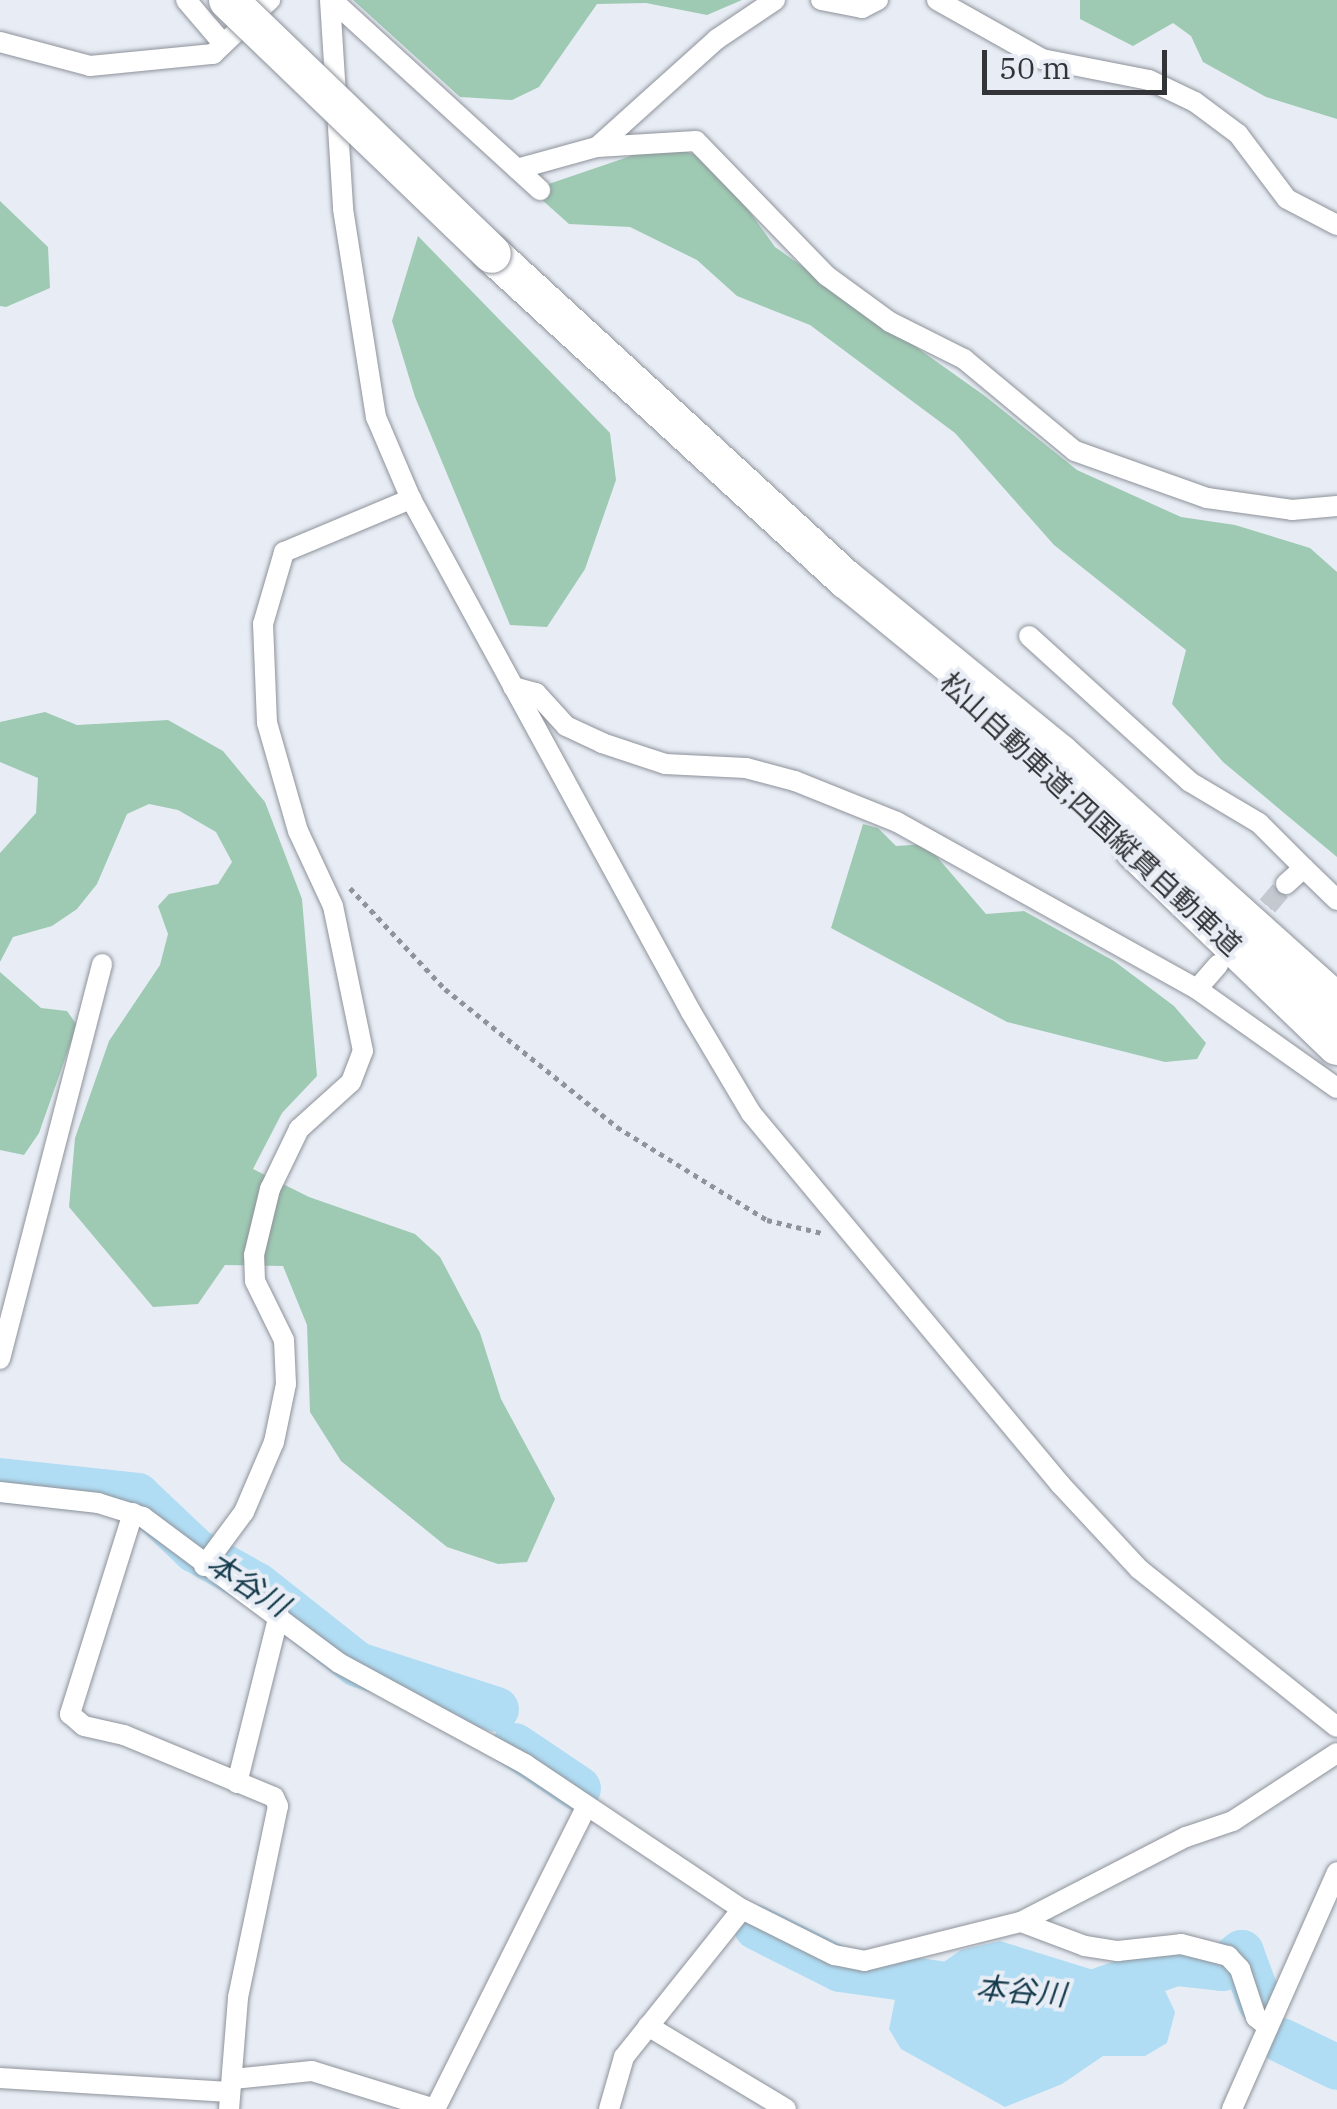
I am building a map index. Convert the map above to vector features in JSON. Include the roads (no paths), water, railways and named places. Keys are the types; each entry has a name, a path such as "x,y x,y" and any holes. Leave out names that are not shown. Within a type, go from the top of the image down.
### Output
{"highway":[{"name":"松山自動車道;四国縦貫自動車道","path":"228,0 492,254 847,580 1337,1046"},
{"name":"松山自動車道;四国縦貫自動車道","path":"847,580 1059,753 1337,1002"}],"street":[{"path":"186,0 221,40"},
{"path":"0,42 90,66 213,54 221,40 270,0"},
{"path":"331,0 540,190"},
{"path":"331,0 343,210 365,374 410,500 751,1114 866,1254 1139,1568 1337,1727"},
{"path":"597,147 717,38 775,0"},
{"path":"821,0 862,8 878,0"},
{"path":"937,0 1042,59 1149,80 1195,102 1238,134 1287,199 1337,225"},
{"path":"517,169 597,147 696,142 760,214 827,276 890,322 964,359 1075,451 1207,498 1292,510 1337,506"},
{"path":"204,1566 244,1512 274,1442 286,1384 284,1340 256,1281 254,1255 270,1189 298,1128 351,1082 362,1051 333,906 298,831 267,723 263,624 284,552 410,500"},
{"path":"1029,636 1190,782 1259,823 1337,900"},
{"path":"513,687 536,693 566,726 602,743 665,764 746,768 795,781 898,822 1197,990 1337,1088"},
{"path":"1286,884 1304,868"},
{"path":"0,1359 102,964"},
{"path":"1197,990 1218,964"},
{"path":"0,1492 134,1512 204,1566 279,1615 339,1663 525,1764 742,1909 834,1956 864,1960 1021,1922 1186,1838 1233,1822 1337,1753"},
{"path":"134,1512 70,1714 84,1726 124,1735 274,1797 278,1806 238,1998 231,2094"},
{"path":"237,1783 279,1615"},
{"path":"0,2078 231,2094 312,2071 435,2109 587,1806"},
{"path":"1232,2109 1337,1872"},
{"path":"610,2109 624,2057 742,1909"},
{"path":"1021,1922 1085,1946 1118,1951 1181,1944 1228,1956 1240,1970 1256,2017 1268,2027"},
{"path":"648,2026 786,2109"}],"water":[{"path":"1000,1941 1100,1972 1160,1980 1175,2012 1167,2043 1145,2056 1103,2056 1062,2084 1005,2107 901,2049 889,2029 896,1995 961,1950"}],"waterway":[{"name":"本谷川","path":"0,1480 137,1495 195,1550 257,1585 357,1664 496,1709"},
{"name":"本谷川","path":"514,1745 578,1788"},
{"name":"本谷川","path":"756,1927 840,1969 975,1988"},
{"name":"本谷川","path":"1087,1994 1175,1963 1222,1968 1241,1952 1259,2001"},
{"name":"本谷川","path":"1281,2040 1337,2067"}],"tunnel":[{"path":"1248,929 1286,884"}]}
